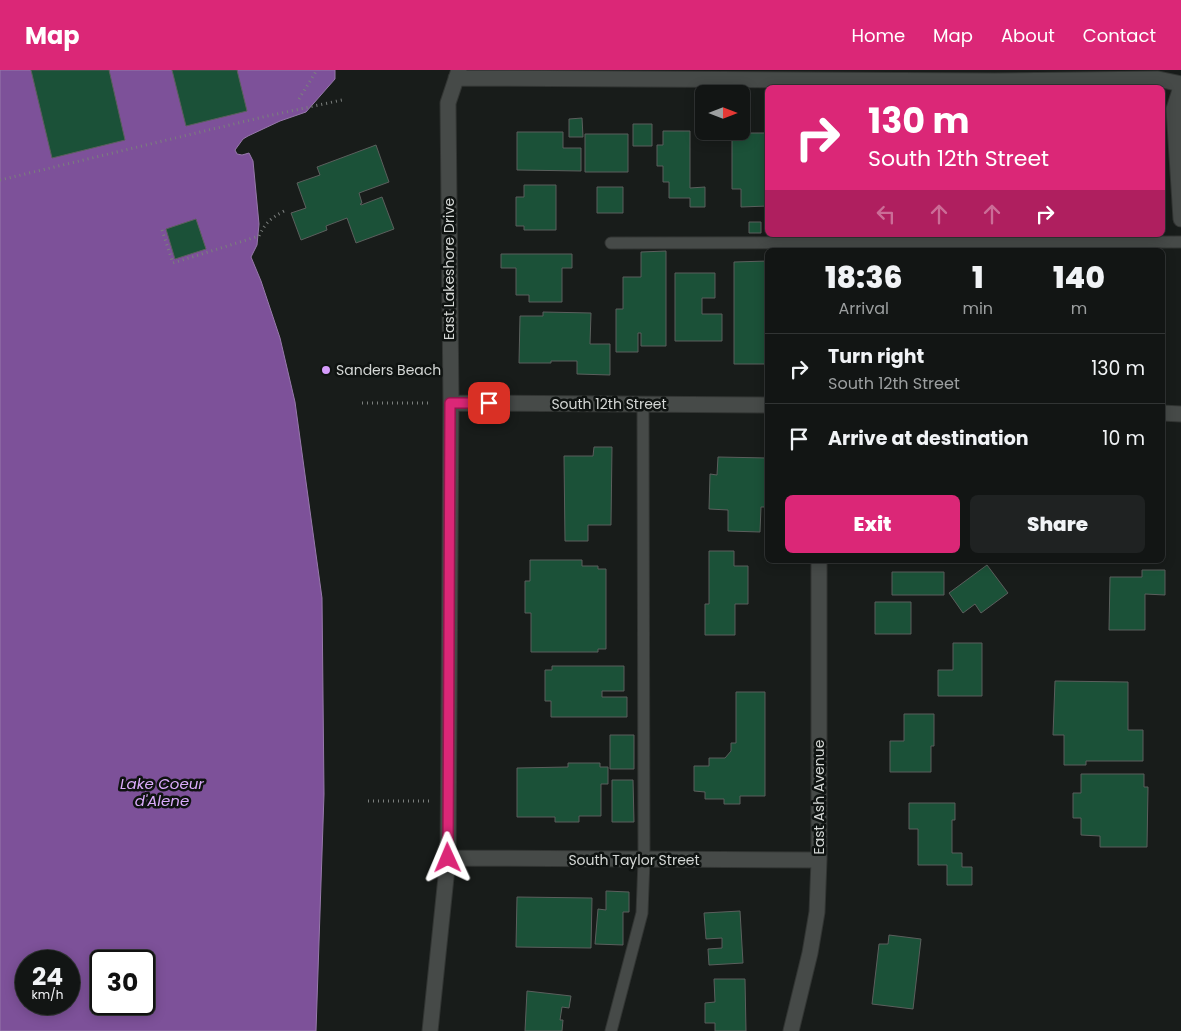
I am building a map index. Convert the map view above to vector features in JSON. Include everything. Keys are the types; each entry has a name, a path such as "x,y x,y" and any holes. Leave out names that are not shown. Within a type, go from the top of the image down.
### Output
{"street":[{"path":"457,74 820,83 995,76 1158,79 1181,86 1174,109 1181,219"},
{"name":"East Lakeshore Drive","path":"430,1031 448,858 450,403 448,103 457,74"},
{"name":"South 12th Street","path":"450,403 765,405"},
{"path":"1165,413 1181,414"},
{"name":"East Ash Avenue","path":"792,1031 810,953 817,912 819,860 819,563"},
{"name":"South Taylor Street","path":"448,858 819,860"}],"lane":[{"path":"611,243 1181,242"},
{"path":"612,1031 642,913 644,860 643,405"}],"path":[{"path":"300,99 317,70"},
{"path":"0,180 342,100"},
{"path":"162,230 173,263 259,236 264,225 284,211"},
{"path":"362,403 450,403"},
{"path":"368,801 448,801"}],"water":[{"name":"Lake Coeur d'Alene","path":"0,70 335,70 335,79 306,112 280,121 248,136 243,139 235,150 237,154 249,153 253,161 259,224 257,245 251,257 280,338 295,402 322,598 324,794 316,1031 0,1031"}],"building":[{"path":"31,70 109,70 125,140 52,158"},
{"path":"172,70 237,70 247,111 186,126"},
{"path":"582,118 583,137 569,137 569,119"},
{"path":"633,124 652,124 652,146 633,146"},
{"path":"663,131 690,131 690,188 705,187 705,207 690,207 690,198 669,198 669,182 663,182 663,166 657,166 657,145 663,145"},
{"path":"517,132 563,132 563,148 581,148 581,171 517,170"},
{"path":"750,133 765,133 765,206 741,207 741,189 732,189 732,140 750,140"},
{"path":"585,134 628,134 628,172 585,172"},
{"path":"376,145 389,182 359,193 362,203 360,204 382,197 394,229 356,243 347,218 326,226 327,230 301,240 291,213 306,208 297,183 320,175 317,167"},
{"path":"524,185 556,185 556,230 524,230 524,226 516,226 516,197 524,197"},
{"path":"597,187 623,187 623,213 597,213"},
{"path":"196,219 206,249 175,259 166,229"},
{"path":"749,222 761,222 761,233 749,233"},
{"path":"666,251 666,346 641,346 641,333 638,333 638,352 616,352 616,309 623,309 623,277 641,277 641,252"},
{"path":"501,254 572,254 572,268 562,268 562,302 529,302 529,295 516,295 516,268 501,268"},
{"path":"765,261 765,364 734,364 734,262"},
{"path":"675,273 715,273 715,298 702,298 702,314 722,314 722,341 675,341"},
{"path":"543,312 591,313 590,344 610,344 610,375 577,374 577,361 519,363 520,316 543,316"},
{"path":"594,447 612,447 611,525 588,525 588,541 565,541 564,456 593,456"},
{"path":"718,457 765,458 765,507 761,507 760,532 728,531 728,510 709,509 710,474 717,475"},
{"path":"709,551 734,551 734,566 748,566 748,604 735,604 735,635 705,635 705,604 709,604"},
{"path":"530,560 582,560 582,566 598,566 598,569 606,569 606,649 598,649 598,652 531,652 531,613 525,613 525,581 530,581"},
{"path":"987,565 1008,593 981,613 975,604 963,613 949,593"},
{"path":"1142,570 1165,570 1165,595 1145,594 1145,630 1109,630 1110,577 1142,577"},
{"path":"892,572 944,572 944,595 892,595"},
{"path":"875,602 911,602 911,634 875,634"},
{"path":"953,643 982,643 982,696 938,696 938,670 953,670"},
{"path":"552,666 624,666 624,691 602,691 602,697 627,697 627,717 551,717 551,701 545,701 545,670 552,670"},
{"path":"1055,681 1128,682 1128,730 1143,730 1143,761 1086,761 1086,765 1064,765 1064,735 1053,735"},
{"path":"736,692 765,692 765,796 740,796 740,804 724,804 724,799 705,799 705,792 694,791 694,766 709,766 709,758 725,758 731,751 731,743 736,743"},
{"path":"904,714 934,714 934,746 931,746 931,772 890,772 890,741 904,741"},
{"path":"610,735 634,735 634,769 610,769"},
{"path":"568,763 600,763 600,767 608,767 608,784 601,784 601,816 579,816 579,822 555,822 555,817 517,817 517,768 568,767"},
{"path":"1081,774 1144,774 1144,787 1148,787 1147,847 1100,847 1100,836 1081,835 1081,818 1073,818 1073,793 1081,793"},
{"path":"612,780 633,780 634,822 612,822"},
{"path":"909,803 955,803 955,820 952,820 952,853 962,853 962,867 972,867 972,885 947,885 947,865 918,865 918,829 909,829"},
{"path":"606,891 629,892 629,912 623,912 623,945 595,944 598,909 606,910"},
{"path":"517,897 592,898 591,948 516,947"},
{"path":"740,911 743,963 709,965 708,949 722,948 722,938 706,939 704,913"},
{"path":"889,935 921,939 913,1009 872,1004 879,944 888,944"},
{"path":"714,979 745,979 746,1031 715,1031 715,1023 705,1023 705,1003 715,1002"},
{"path":"527,991 571,996 569,1008 562,1007 560,1020 563,1020 562,1031 525,1031"}],"place":[{"name":"Sanders Beach","path":"326,370"}],"route":[{"path":"448,858 450,403 489,403"}]}
